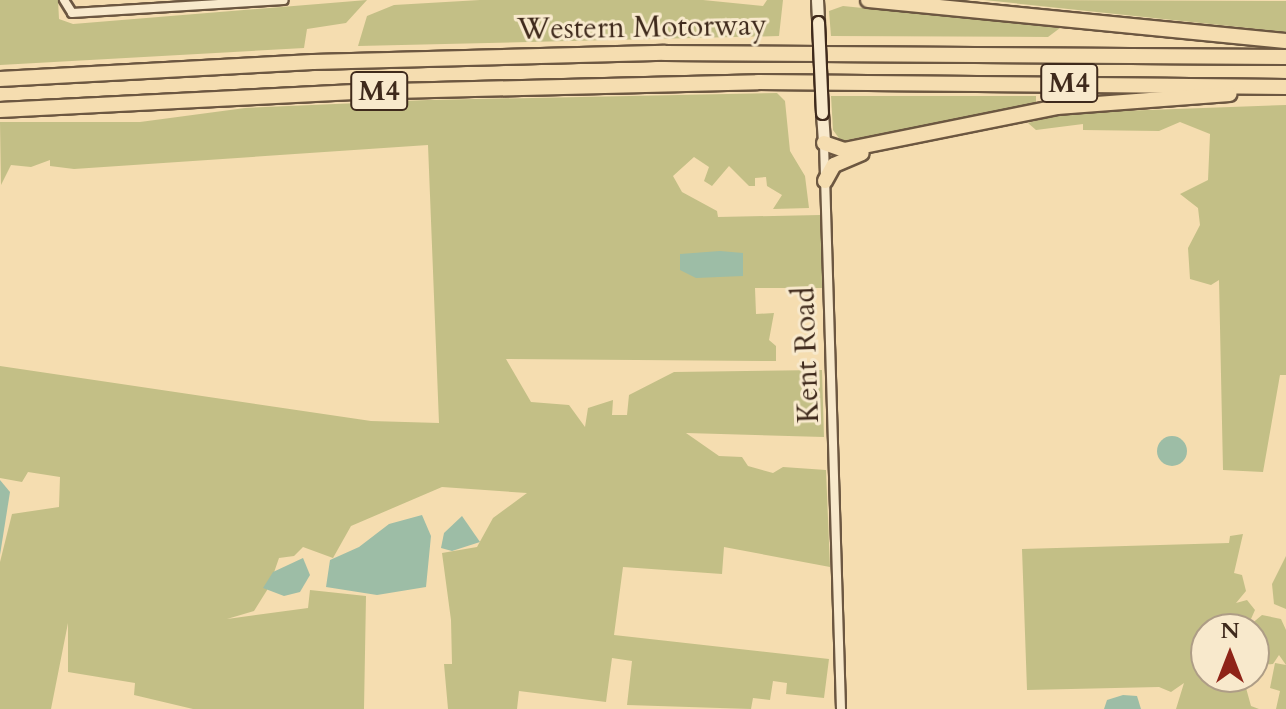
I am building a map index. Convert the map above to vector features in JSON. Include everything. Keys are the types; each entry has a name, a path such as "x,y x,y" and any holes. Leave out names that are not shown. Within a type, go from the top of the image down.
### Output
{"highway":[{"path":"868,0 1286,41"},
{"name":"Western Motorway","path":"0,79 313,62 665,53 1286,57"},
{"name":"Western Motorway","path":"0,110 314,93 758,82 1286,88"},
{"path":"824,143 838,150 881,146 1057,107 1286,88"},
{"path":"825,181 834,165 881,146"}],"main road":[{"name":"Kent Road","path":"817,0 824,143"}],"street":[{"path":"64,0 72,13 169,3 284,0"},
{"name":"Kent Road","path":"824,143 841,709"}],"shaded area":[{"path":"0,0 58,0 59,19 73,24 367,0 346,23 307,29 304,48 0,65"},
{"path":"480,0 703,0 763,6 767,0 783,0 779,36 358,46 367,16 394,5"},
{"path":"984,0 1286,1 1286,32"},
{"path":"843,6 1060,28 1048,37 831,36 829,11"},
{"path":"777,93 785,101 790,151 805,176 809,208 773,209 782,195 767,186 766,177 755,178 755,186 749,186 729,166 712,186 704,181 709,167 694,157 673,176 682,192 717,211 718,217 820,215 825,288 755,288 756,314 774,313 769,340 776,346 776,361 506,359 531,402 569,405 585,427 588,408 613,400 612,415 627,415 629,395 674,372 822,370 824,437 686,433 719,456 742,457 748,466 773,473 783,467 826,470 830,567 724,547 722,574 623,567 614,635 829,659 824,698 786,694 787,683 773,681 770,700 753,698 751,709 627,705 632,661 612,658 606,702 519,691 517,709 448,709 444,664 452,664 451,620 442,553 477,547 493,518 527,493 442,487 351,526 333,558 303,547 294,556 279,558 269,587 254,611 227,619 308,608 310,590 366,596 364,709 193,709 134,695 135,683 68,672 68,623 51,709 0,709 0,562 12,514 59,507 60,477 28,472 22,482 0,478 0,366 371,421 439,423 428,145 74,169 50,166 50,160 31,167 11,165 1,185 0,122 140,122 245,108 428,100"},
{"path":"831,96 1036,96 1036,105 841,141 833,130"},
{"path":"1286,105 1286,375 1280,375 1263,472 1223,470 1219,280 1211,285 1190,279 1188,248 1200,225 1198,208 1180,194 1208,180 1210,134 1180,122 1159,131 1083,130 1083,124 1036,130 1028,123 1065,113"},
{"path":"743,253 743,276 696,278 680,270 680,254"},
{"path":"1172,436 1183,440 1187,451 1183,462 1172,466 1161,462 1157,451 1161,440"},
{"path":"0,480 10,492 0,555"},
{"path":"422,515 431,536 426,587 377,595 326,587 330,560 359,547 389,524"},
{"path":"462,516 480,542 452,551 441,548 444,533"},
{"path":"1243,534 1234,573 1242,575 1246,591 1236,603 1247,600 1255,610 1254,613 1190,613 1190,693 1247,693 1251,706 1259,709 1176,709 1184,683 1171,692 1159,687 1027,690 1022,549 1229,543 1230,536"},
{"path":"1286,556 1286,609 1274,604 1272,584"},
{"path":"303,558 310,575 300,592 284,596 263,588 273,572"},
{"path":"1270,617 1281,619 1286,630 1286,665 1279,655 1270,664"},
{"path":"1275,663 1286,665 1286,709 1276,709 1280,691 1270,688"},
{"path":"1123,695 1137,696 1141,709 1104,709 1107,700"}]}
